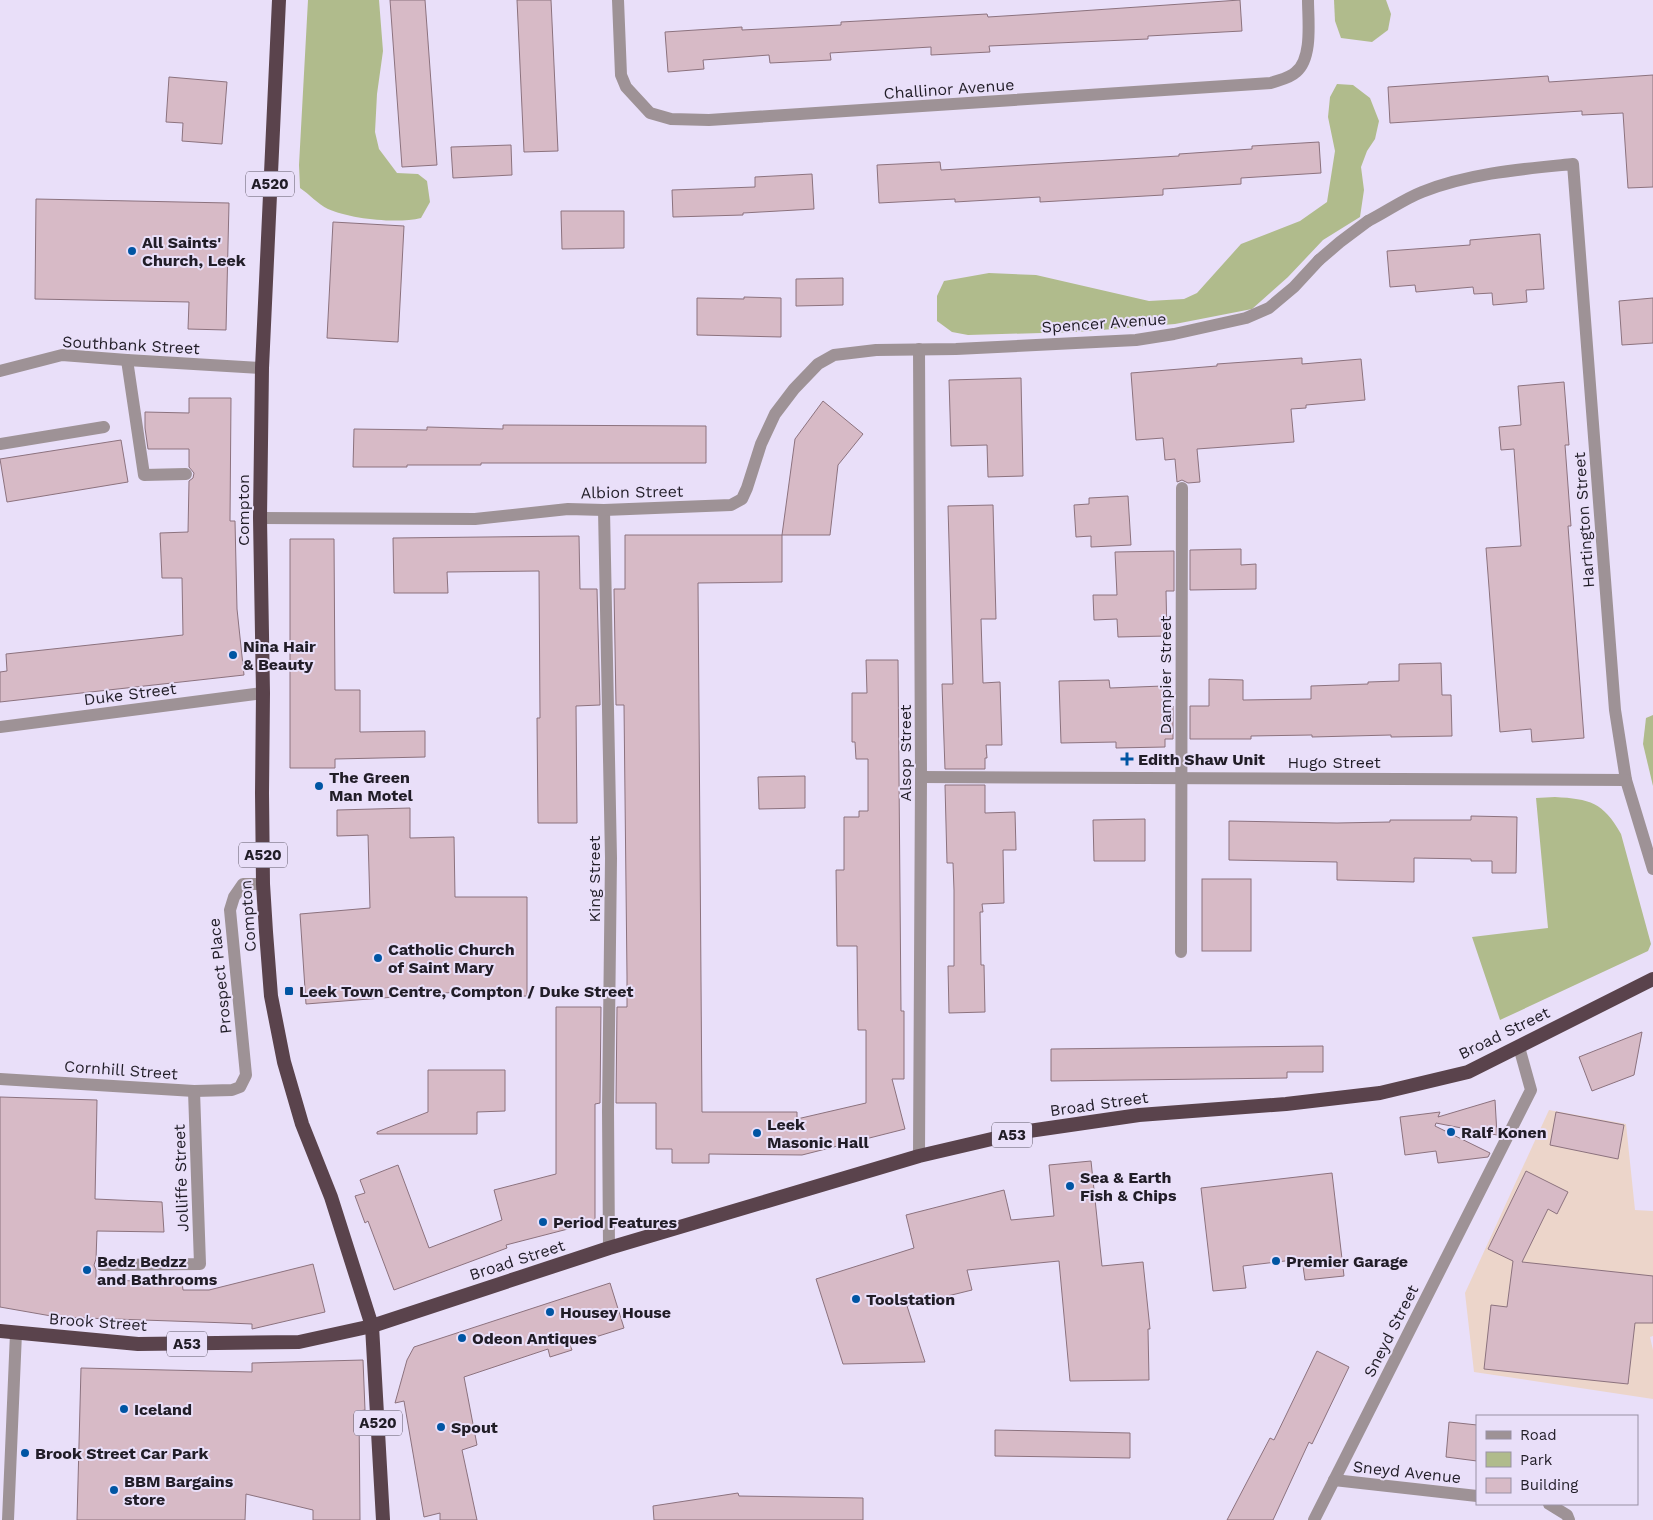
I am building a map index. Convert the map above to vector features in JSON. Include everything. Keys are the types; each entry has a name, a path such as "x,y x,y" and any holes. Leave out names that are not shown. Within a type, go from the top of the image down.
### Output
{"highway":[{"name":"A520","path":"262,368 279,0"},
{"name":"Compton","path":"262,368 260,518 263,693 263,884 271,996 284,1062 302,1124 331,1197 372,1326"},
{"name":"Broad Street","path":"372,1326 609,1248 919,1156 1022,1132 1139,1115 1286,1104 1380,1092 1468,1072 1653,979"},
{"name":"A520","path":"372,1326 383,1520"},
{"name":"Brook Street","path":"0,1331 138,1344 223,1344 299,1342 372,1326"}],"street":[{"name":"Challinor Avenue","path":"618,0 621,75 626,87 650,113 671,119 709,120 1271,83 1296,72 1301,64 1308,47 1308,0"},
{"name":"Spencer Avenue","path":"919,349 956,349 1136,340 1246,318 1268,308 1294,287 1319,260 1368,221 1421,193 1451,182 1520,169 1573,164"},
{"name":"Hartington Street","path":"1573,164 1615,710 1626,780 1653,869"},
{"name":"Albion Street","path":"260,518 475,518 568,509 604,510 731,505 742,499 761,444 775,414 818,364 834,355 855,352 919,349"},
{"name":"Alsop Street","path":"919,349 921,777 919,1156"},
{"name":"Southbank Street","path":"0,371 62,355 262,368"},
{"path":"127,360 144,474 186,474"},
{"path":"0,444 104,427"},
{"name":"Dampier Street","path":"1181,952 1182,488"},
{"name":"King Street","path":"604,510 611,858 608,1111 609,1248"},
{"name":"Duke Street","path":"0,727 263,693"},
{"name":"Hugo Street","path":"921,777 1626,780"},
{"name":"Prospect Place","path":"240,1087 246,1075 230,910 234,897 243,884 263,884"},
{"name":"Sneyd Street","path":"1314,1520 1531,1090 1519,1047"},
{"name":"Cornhill Street","path":"0,1079 194,1091 232,1090 240,1087"},
{"name":"Jolliffe Street","path":"102,1265 200,1264 194,1091"},
{"path":"8,1520 16,1333"},
{"name":"Sneyd Avenue","path":"1334,1480 1476,1496"},
{"path":"1551,1505 1567,1515 1569,1520"}],"shaded area":[{"path":"1549,1110 1626,1124 1635,1210 1653,1211 1653,1336 1650,1337 1653,1350 1653,1399 1474,1372 1465,1293"}],"green space":[{"path":"308,0 379,0 383,51 377,94 375,132 379,149 397,173 418,174 427,181 430,202 421,218 400,221 374,220 338,213 328,209 300,188 299,165"},
{"path":"1334,0 1386,0 1391,14 1388,30 1372,42 1341,38 1335,21"},
{"path":"1337,84 1353,85 1370,98 1379,121 1375,139 1367,151 1361,167 1364,190 1360,217 1323,240 1288,277 1252,309 1175,324 1076,332 968,335 952,332 937,321 937,296 944,281 989,273 1036,275 1149,301 1184,299 1197,293 1241,244 1300,221 1327,202 1335,151 1328,117 1330,97"},
{"path":"1653,715 1653,786 1643,744 1646,718"},
{"path":"1536,798 1578,799 1594,804 1608,815 1614,823 1621,834 1651,944 1648,951 1500,1020 1472,937 1548,928"}],"building":[{"path":"390,0 425,0 437,165 402,167"},
{"path":"517,0 551,0 558,151 524,152"},
{"path":"1240,0 1242,31 1148,36 1148,39 989,46 990,52 931,55 931,47 830,53 831,60 770,63 769,55 703,60 704,69 668,72 665,32 742,27 742,30 841,25 841,22 987,14 988,17"},
{"path":"1653,75 1653,187 1628,188 1623,113 1582,115 1582,111 1390,123 1388,87 1548,76 1549,82"},
{"path":"169,77 227,82 222,144 182,141 183,123 166,122"},
{"path":"1319,142 1321,173 1241,178 1241,184 1163,189 1163,195 1040,202 1040,197 955,202 955,199 879,203 877,165 940,162 941,170 1179,156 1179,154 1252,149 1252,146"},
{"path":"511,145 512,175 453,178 451,147"},
{"path":"812,174 814,209 743,213 743,215 673,217 672,190 755,187 755,177"},
{"name":"All Saints' Church, Leek","path":"36,199 229,203 226,330 188,329 189,302 35,299"},
{"path":"561,211 624,211 624,248 562,249"},
{"path":"333,222 404,226 398,342 327,338"},
{"path":"1540,234 1544,289 1526,290 1527,302 1493,305 1492,293 1474,294 1473,287 1416,292 1415,285 1390,287 1387,251 1470,245 1470,240"},
{"path":"843,278 843,305 796,306 796,279"},
{"path":"744,297 781,298 781,337 697,335 697,298 744,299"},
{"path":"1653,298 1653,343 1622,345 1619,301"},
{"path":"1302,358 1302,364 1361,359 1365,400 1306,405 1306,408 1291,409 1294,442 1197,449 1200,482 1188,483 1182,480 1177,482 1175,459 1165,460 1163,438 1136,440 1131,373"},
{"path":"1021,378 1023,476 988,477 987,445 951,446 949,380"},
{"path":"1564,382 1569,445 1565,445 1571,526 1568,526 1584,738 1532,742 1531,729 1500,732 1486,548 1521,546 1514,449 1501,450 1499,427 1521,425 1518,386"},
{"path":"189,398 231,398 230,521 235,521 237,609 244,675 0,702 0,672 7,671 6,654 183,635 182,578 162,578 160,533 188,532 189,481 193,478 194,473 189,467 189,449 148,449 145,412 189,413"},
{"path":"823,401 863,434 838,465 830,535 782,535 795,439"},
{"path":"503,425 706,426 706,463 481,463 481,465 353,467 354,429 427,430 427,427 503,429"},
{"path":"121,440 128,482 7,502 0,459"},
{"path":"1128,496 1131,545 1091,547 1091,536 1076,537 1074,505 1089,504 1089,498"},
{"path":"993,505 996,619 981,619 983,683 1000,682 1002,745 986,745 987,758 985,758 985,769 945,769 942,684 953,684 948,506"},
{"path":"625,535 782,535 782,582 698,583 702,1112 797,1112 797,1119 866,1103 866,1030 858,1030 857,946 837,946 836,870 844,870 844,817 859,817 859,811 868,811 868,759 856,759 855,742 852,742 852,693 867,693 866,660 898,660 901,1011 904,1011 904,1079 892,1079 905,1129 802,1155 709,1154 709,1163 672,1163 672,1149 656,1149 656,1103 616,1103 617,1007 627,1007 627,976 624,705 616,705 614,589 625,589"},
{"path":"579,536 580,589 597,589 600,705 576,706 577,823 538,823 537,718 540,718 539,571 447,572 448,593 394,593 393,538"},
{"path":"290,539 334,539 335,690 360,690 360,732 425,731 425,757 335,759 335,768 290,768"},
{"path":"1241,549 1241,565 1256,564 1256,589 1190,590 1190,550"},
{"path":"1174,551 1174,591 1166,591 1167,636 1118,637 1117,619 1094,620 1093,595 1117,595 1115,552"},
{"path":"1441,663 1442,695 1451,695 1452,736 1312,737 1312,735 1251,736 1251,739 1190,739 1190,706 1209,706 1209,679 1243,680 1243,700 1311,699 1311,686 1399,681 1399,664"},
{"path":"1109,680 1110,688 1163,686 1164,706 1173,706 1173,739 1165,739 1165,747 1116,748 1116,742 1061,743 1059,681"},
{"path":"805,776 805,808 759,809 758,777"},
{"path":"945,785 985,785 985,813 1015,812 1016,850 1003,850 1004,903 982,904 983,912 980,912 981,965 984,965 985,1012 949,1013 948,966 954,966 954,890 953,863 947,863"},
{"path":"410,808 410,838 454,837 455,897 527,897 527,996 483,997 483,990 306,1004 300,914 370,908 368,835 337,836 337,810"},
{"path":"1471,816 1517,817 1516,873 1492,873 1492,861 1414,858 1414,882 1337,880 1337,862 1229,860 1229,821 1390,822 1390,820 1471,820"},
{"path":"1145,819 1145,861 1094,861 1093,820"},
{"path":"1202,879 1251,879 1251,951 1202,951"},
{"path":"556,1007 601,1007 600,1103 595,1104 595,1222 506,1245 507,1248 394,1290 368,1221 365,1223 355,1196 365,1193 360,1180 398,1165 429,1248 502,1220 494,1190 556,1174"},
{"path":"1642,1032 1634,1075 1592,1091 1579,1057"},
{"path":"1323,1046 1323,1072 1287,1072 1287,1078 1051,1081 1051,1049"},
{"path":"428,1070 505,1070 505,1111 477,1112 477,1134 377,1134 377,1132 428,1112"},
{"path":"0,1097 97,1100 95,1199 162,1202 164,1232 97,1231 94,1265 96,1280 182,1282 183,1290 209,1290 313,1264 325,1312 252,1329 252,1324 57,1317 0,1307"},
{"path":"1495,1100 1497,1135 1436,1123 1435,1126 1490,1153 1488,1157 1438,1163 1436,1151 1405,1155 1400,1117 1440,1112 1438,1117"},
{"path":"1556,1112 1624,1125 1618,1159 1550,1145"},
{"path":"1091,1161 1102,1266 1143,1262 1150,1329 1148,1329 1149,1380 1070,1381 1059,1261 967,1270 972,1290 907,1306 925,1362 843,1364 816,1279 914,1248 906,1215 1004,1190 1011,1220 1054,1216 1049,1165"},
{"path":"1526,1171 1568,1192 1557,1214 1548,1209 1522,1262 1653,1276 1653,1323 1635,1323 1628,1384 1484,1369 1491,1305 1507,1307 1513,1261 1488,1249"},
{"path":"1332,1173 1344,1276 1305,1280 1302,1259 1243,1266 1246,1288 1213,1291 1201,1188"},
{"path":"610,1283 624,1328 570,1345 572,1350 550,1357 548,1349 464,1377 477,1445 462,1450 477,1520 440,1520 440,1513 424,1517 404,1401 395,1403 407,1360 414,1347"},
{"path":"1317,1351 1349,1367 1312,1444 1309,1442 1273,1520 1227,1520 1270,1438 1274,1440"},
{"path":"363,1360 365,1410 359,1411 360,1520 313,1520 313,1510 246,1494 245,1520 77,1520 81,1368 252,1372 252,1363"},
{"path":"1449,1422 1476,1425 1476,1461 1446,1457"},
{"path":"995,1430 1130,1433 1130,1458 995,1456"},
{"path":"738,1493 739,1496 863,1498 863,1520 654,1520 653,1506"}],"place":[{"name":"All Saints' Church, Leek","path":"132,251"},
{"name":"Nina Hair & Beauty","path":"233,655"},
{"name":"Edith Shaw Unit","path":"1127,759"},
{"name":"The Green Man Motel","path":"319,786"},
{"name":"Catholic Church of Saint Mary","path":"378,958"},
{"name":"Leek Town Centre, Compton / Duke Street","path":"289,991"},
{"name":"Ralf Konen","path":"1451,1132"},
{"name":"Leek Masonic Hall","path":"757,1133"},
{"name":"Sea & Earth Fish & Chips","path":"1070,1186"},
{"name":"Period Features","path":"543,1222"},
{"name":"Premier Garage","path":"1276,1261"},
{"name":"Bedz Bedzz and Bathrooms","path":"87,1270"},
{"name":"Toolstation","path":"856,1299"},
{"name":"Housey House","path":"550,1312"},
{"name":"Odeon Antiques","path":"462,1338"},
{"name":"Iceland","path":"124,1409"},
{"name":"Spout","path":"441,1427"},
{"name":"Brook Street Car Park","path":"25,1453"},
{"name":"BBM Bargains store","path":"114,1490"}]}
